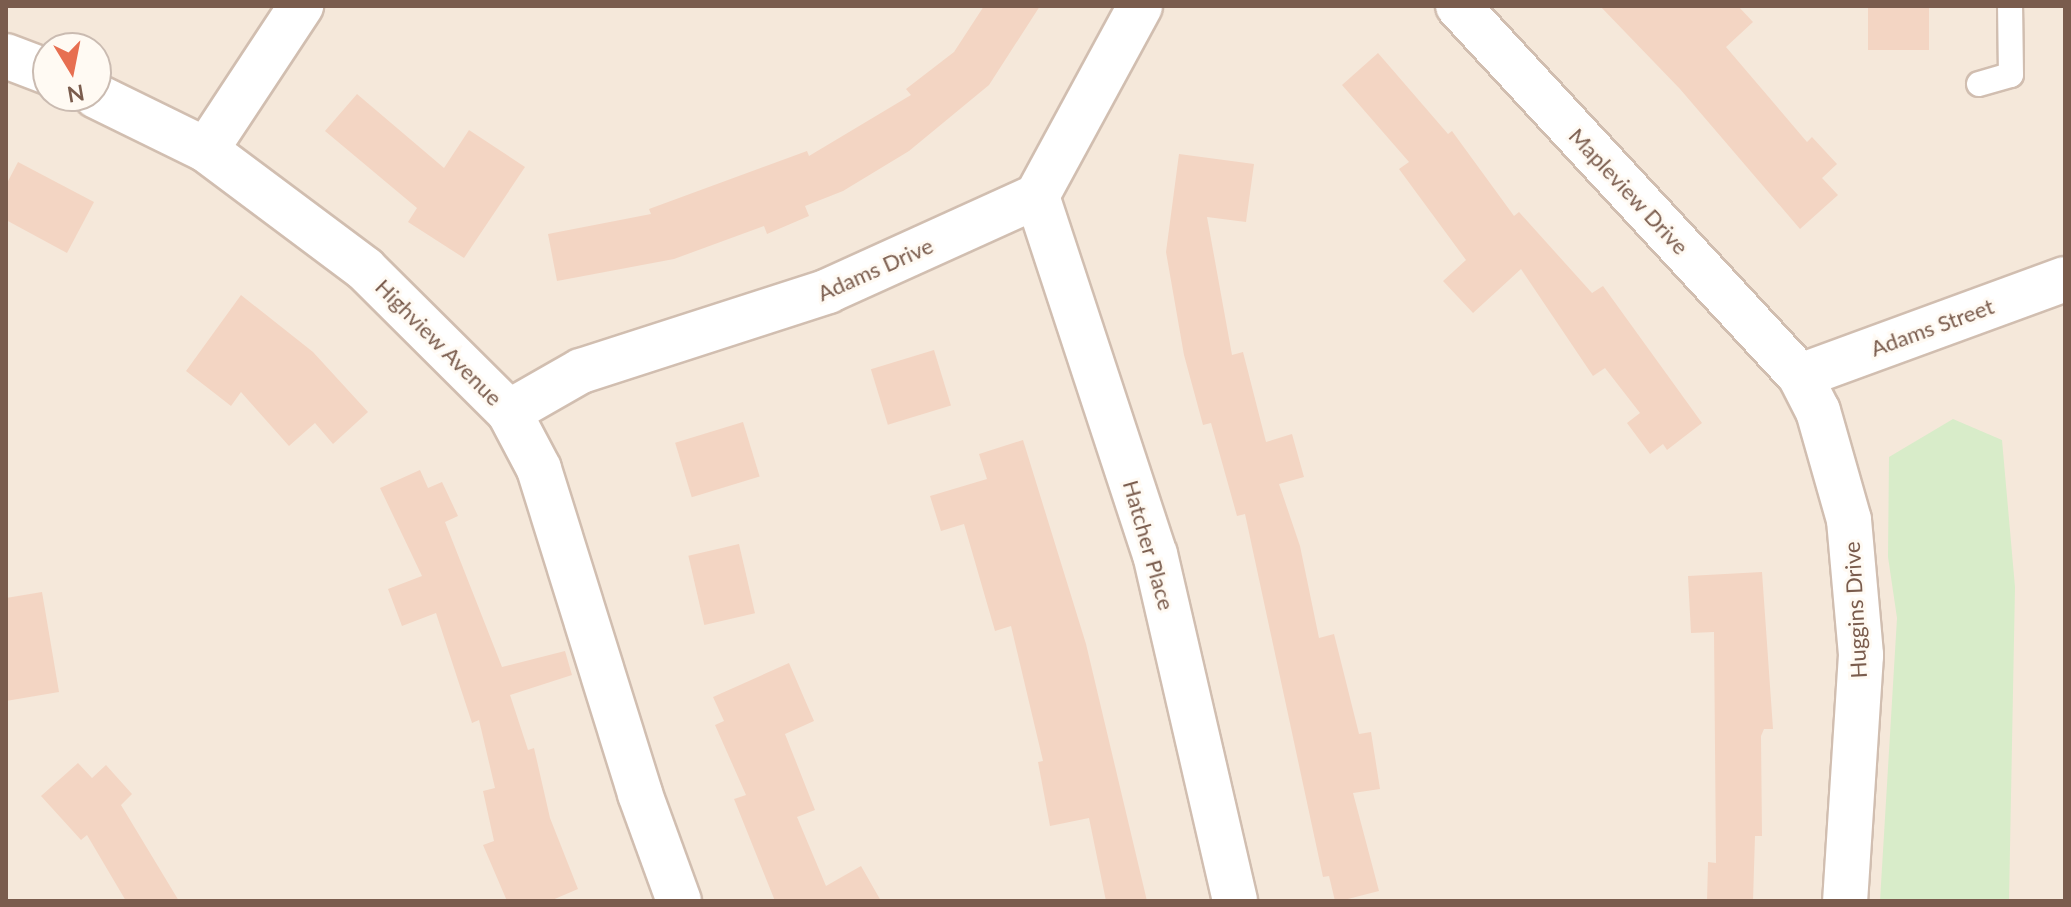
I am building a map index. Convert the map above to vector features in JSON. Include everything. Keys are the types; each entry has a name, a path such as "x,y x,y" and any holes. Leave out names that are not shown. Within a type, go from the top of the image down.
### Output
{"street":[{"path":"206,150 301,6"},
{"path":"1037,196 1140,6"},
{"name":"Mapleview Drive","path":"1458,6 1800,376"},
{"path":"6,56 32,66"},
{"name":"Highview Avenue","path":"112,104 206,150 365,269 509,412 539,469 640,794 679,901"},
{"name":"Adams Drive","path":"509,412 581,371 828,291 1037,196"},
{"name":"Hatcher Place","path":"1037,196 1155,554 1235,901"},
{"name":"Adams Street","path":"1800,376 2065,279"},
{"name":"Huggins Drive","path":"1800,376 1818,411 1849,520 1861,655 1845,901"}],"lane":[{"path":"1979,84 2011,75 2010,6"}],"shaded area":[{"path":"6,6 2065,6 2065,901 6,901"}],"green space":[{"path":"1953,419 2002,440 2015,587 2009,901 1880,901 1897,618 1888,557 1889,457"}],"building":[{"path":"984,6 1040,6 989,85 909,151 843,191 805,206 809,216 767,234 764,226 674,259 557,281 548,234 651,214 649,209 807,151 809,156 911,95 906,89 954,52"},
{"path":"1600,6 1738,6 1753,22 1726,47 1807,142 1812,137 1837,164 1822,178 1838,195 1800,229 1680,89"},
{"path":"1868,6 1929,6 1929,50 1868,50"},
{"path":"1378,53 1448,134 1452,131 1514,216 1519,212 1592,293 1603,286 1702,423 1667,450 1663,444 1650,454 1627,423 1640,413 1605,368 1593,376 1521,269 1473,313 1443,281 1466,260 1399,169 1409,162 1342,85"},
{"path":"357,94 444,168 469,130 525,167 464,258 408,222 417,208 325,131"},
{"path":"1179,154 1254,164 1246,222 1207,217 1232,355 1243,352 1266,442 1292,434 1304,477 1279,484 1300,546 1319,638 1334,634 1359,734 1371,732 1380,789 1353,793 1379,891 1340,901 1335,901 1329,876 1323,877 1245,514 1237,516 1211,423 1203,425 1184,355 1166,252"},
{"path":"18,162 94,202 67,253 6,220 6,185"},
{"path":"241,295 313,352 368,412 333,444 315,423 289,446 241,392 231,406 186,371"},
{"path":"934,350 951,405 888,425 871,369"},
{"path":"743,422 760,477 692,497 675,443"},
{"path":"1023,440 1086,644 1147,901 1106,901 1089,818 1050,826 1038,762 1043,761 1011,626 995,631 964,524 941,531 930,496 987,479 979,454"},
{"path":"420,470 428,488 442,482 458,516 445,522 502,667 565,651 572,675 510,695 528,750 534,748 550,818 578,889 550,901 507,901 483,845 494,841 483,791 495,788 479,720 472,723 436,613 402,626 388,589 422,576 380,488"},
{"path":"739,544 755,613 704,625 688,556"},
{"path":"1762,572 1773,729 1764,729 1761,736 1762,836 1755,836 1753,901 1707,901 1708,862 1716,863 1714,632 1691,633 1688,576"},
{"path":"42,592 59,692 6,701 6,598"},
{"path":"789,663 814,721 785,734 815,810 797,817 826,886 861,866 881,901 775,901 734,799 746,795 715,725 724,721 713,697"},
{"path":"78,763 92,778 106,765 132,794 121,805 179,901 126,901 87,835 81,840 41,796"}]}
